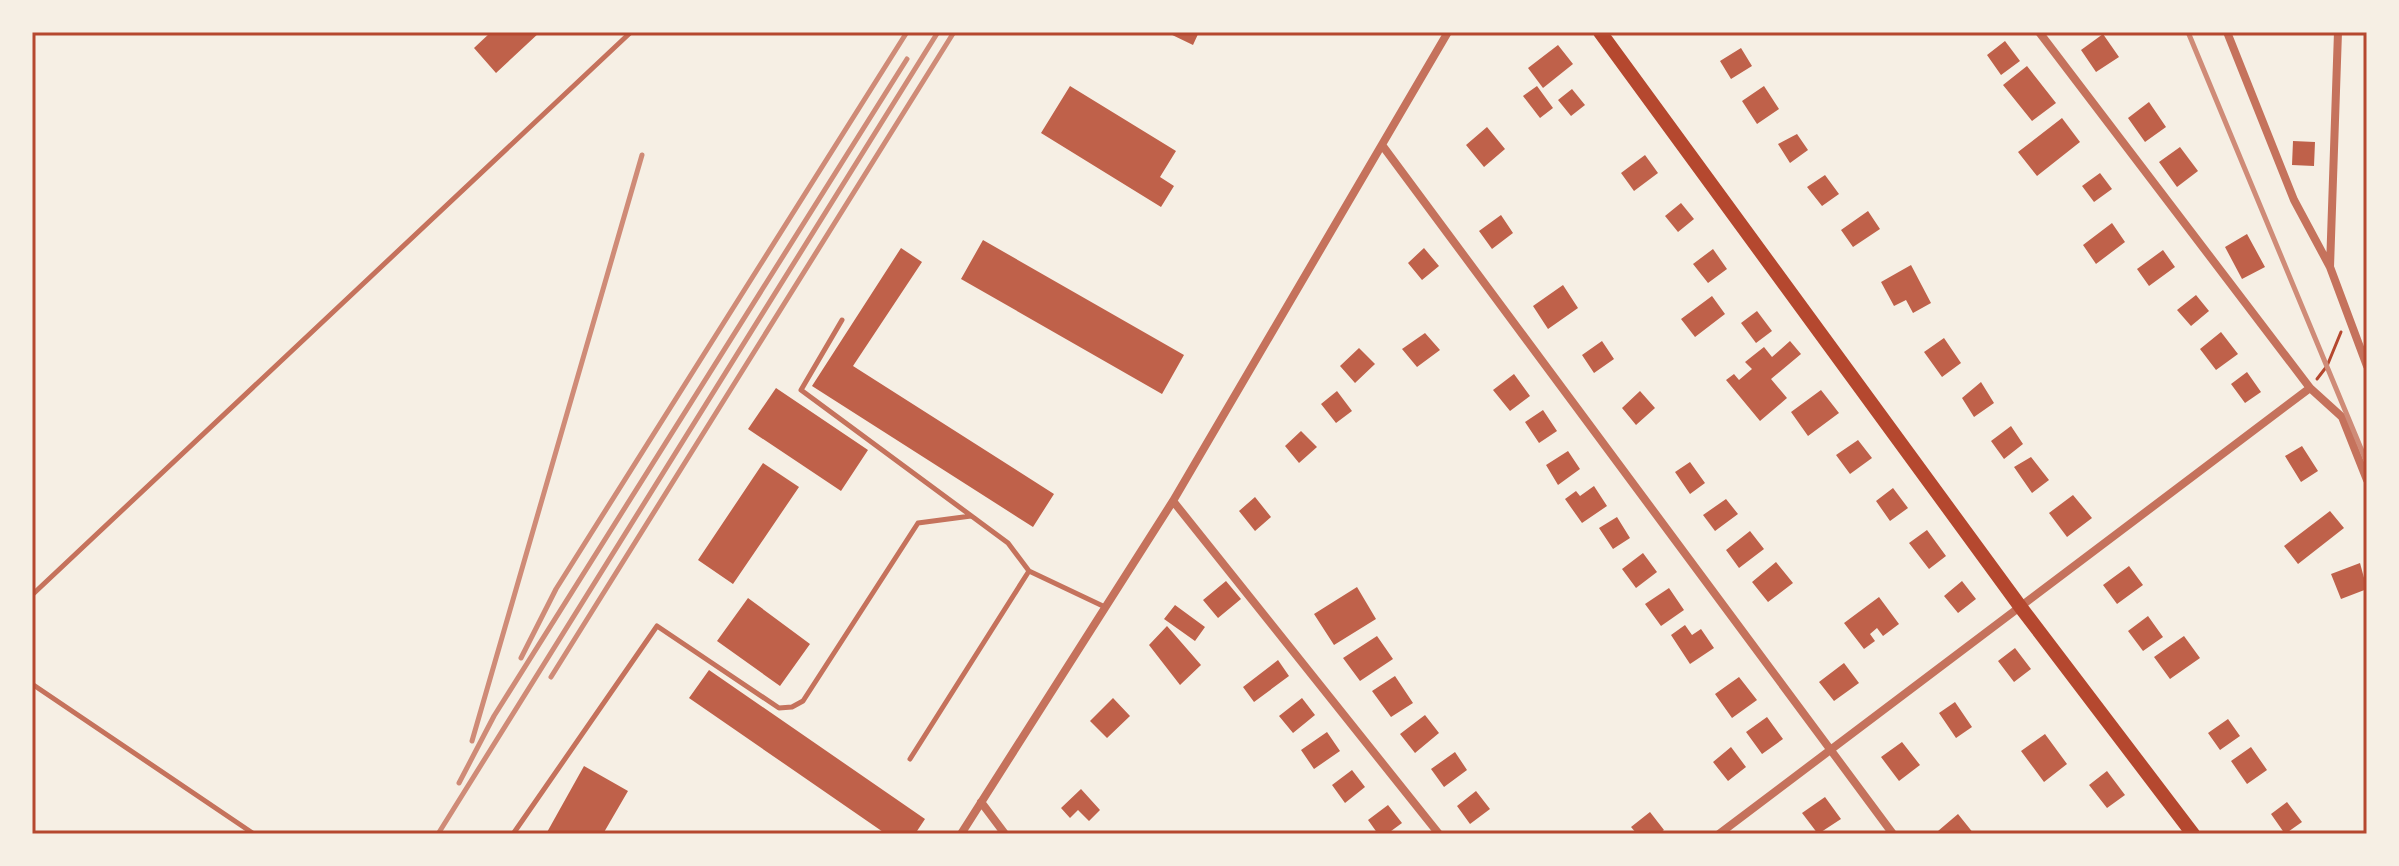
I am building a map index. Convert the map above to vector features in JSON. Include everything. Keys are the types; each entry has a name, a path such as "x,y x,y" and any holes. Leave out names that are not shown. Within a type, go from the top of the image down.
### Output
{"main road":[{"path":"1600,32 2022,609 2193,834"}],"street":[{"path":"961,834 1173,501 1448,32"},
{"path":"2039,32 2310,388 2342,417 2367,480"},
{"path":"2227,32 2294,200 2330,267 2367,366"},
{"path":"2330,267 2338,32"},
{"path":"1382,145 1893,834"},
{"path":"1719,834 2022,609 2310,388"},
{"path":"1173,501 1439,834"},
{"path":"981,802 1005,834"}],"lane":[{"path":"32,595 631,32"},
{"path":"842,320 801,390 1008,543 1029,571 1105,607"},
{"path":"513,834 657,626 779,708 792,707 803,701 918,523 971,516"},
{"path":"910,759 1029,571"},
{"path":"32,684 254,834"}],"path":[{"path":"2310,388 2327,366 2347,318"}],"building":[{"path":"491,32 540,32 496,73 474,48"},
{"path":"1166,32 1199,32 1193,45"},
{"path":"2103,34 2119,57 2096,72 2081,50"},
{"path":"2005,41 2020,61 2001,75 1987,55"},
{"path":"1558,45 1573,64 1543,88 1528,68"},
{"path":"1741,48 1752,66 1731,79 1720,61"},
{"path":"2027,66 2056,103 2032,121 2003,85"},
{"path":"1070,86 1176,151 1160,177 1174,186 1161,207 1041,133"},
{"path":"1537,86 1553,108 1540,118 1523,96"},
{"path":"1764,86 1779,109 1757,124 1742,101"},
{"path":"1572,89 1585,105 1571,116 1558,100"},
{"path":"2149,102 2166,127 2145,142 2128,118"},
{"path":"2062,118 2080,142 2037,176 2018,152"},
{"path":"1487,127 1505,149 1484,167 1466,145"},
{"path":"1797,134 1808,150 1790,163 1778,144"},
{"path":"2293,141 2315,142 2314,166 2292,165"},
{"path":"2180,147 2198,171 2177,187 2159,162"},
{"path":"1645,155 1658,173 1634,191 1621,173"},
{"path":"2100,173 2112,189 2094,202 2082,186"},
{"path":"1825,175 1839,194 1822,206 1807,187"},
{"path":"1681,203 1694,219 1678,232 1665,216"},
{"path":"1868,211 1880,229 1853,247 1841,230"},
{"path":"1501,215 1513,233 1492,249 1479,231"},
{"path":"2112,223 2125,242 2096,264 2083,245"},
{"path":"2247,234 2265,267 2242,279 2225,247"},
{"path":"983,240 1184,355 1162,394 961,279"},
{"path":"901,248 922,262 853,366 1054,494 1033,527 812,386"},
{"path":"1424,248 1439,266 1422,280 1408,263"},
{"path":"1713,249 1727,269 1708,283 1693,264"},
{"path":"2163,250 2175,267 2149,286 2137,269"},
{"path":"1911,265 1931,303 1913,313 1906,300 1894,306 1881,282"},
{"path":"1563,285 1578,308 1548,329 1533,306"},
{"path":"2196,295 2209,311 2191,326 2177,310"},
{"path":"1712,296 1725,314 1695,337 1681,319"},
{"path":"1757,311 1772,331 1756,343 1741,323"},
{"path":"2221,332 2238,354 2216,370 2200,349"},
{"path":"1425,333 1440,350 1417,367 1402,349"},
{"path":"1944,338 1961,363 1942,377 1924,352"},
{"path":"1602,341 1614,359 1594,373 1582,355"},
{"path":"1790,341 1801,354 1771,379 1787,398 1760,421 1726,380 1734,374 1739,380 1752,369 1745,362 1764,347 1772,357"},
{"path":"1359,348 1375,364 1355,383 1340,366"},
{"path":"2247,372 2261,392 2245,403 2231,384"},
{"path":"1514,374 1530,396 1510,411 1493,390"},
{"path":"1981,382 1994,403 1974,417 1962,398"},
{"path":"776,388 868,450 841,491 748,429"},
{"path":"1821,390 1839,413 1808,436 1791,412"},
{"path":"1337,391 1352,411 1336,423 1321,404"},
{"path":"1640,391 1655,408 1636,425 1622,408"},
{"path":"1543,410 1557,431 1539,443 1525,422"},
{"path":"2011,426 2023,444 2004,459 1991,441"},
{"path":"1301,431 1317,447 1299,463 1285,446"},
{"path":"1858,440 1872,458 1850,474 1836,455"},
{"path":"2302,446 2318,471 2301,482 2285,456"},
{"path":"1568,451 1580,469 1558,485 1546,465"},
{"path":"2031,457 2049,480 2032,493 2014,467"},
{"path":"1690,462 1705,483 1690,494 1675,472"},
{"path":"763,463 799,487 733,584 698,560"},
{"path":"1594,486 1607,506 1582,523 1565,499 1576,491 1580,496"},
{"path":"1893,488 1908,508 1890,521 1876,501"},
{"path":"2073,495 2092,518 2067,537 2049,513"},
{"path":"1255,497 1271,517 1255,531 1239,511"},
{"path":"1726,499 1738,514 1715,531 1703,515"},
{"path":"2330,511 2344,528 2298,564 2284,546"},
{"path":"1617,517 1630,538 1613,549 1599,528"},
{"path":"1927,530 1946,556 1929,569 1909,543"},
{"path":"1750,531 1764,549 1739,568 1726,550"},
{"path":"1643,553 1657,572 1636,588 1622,569"},
{"path":"1776,562 1793,583 1768,602 1752,582"},
{"path":"2360,563 2367,589 2341,599 2331,574"},
{"path":"2129,566 2143,585 2117,604 2103,585"},
{"path":"1226,581 1241,599 1218,618 1203,600"},
{"path":"1962,581 1976,599 1958,613 1944,596"},
{"path":"1357,587 1376,619 1334,645 1314,614"},
{"path":"1669,588 1684,610 1661,626 1645,604"},
{"path":"1879,597 1899,624 1883,636 1877,628 1870,634 1875,641 1864,649 1844,623"},
{"path":"748,598 810,644 780,686 717,641"},
{"path":"1175,605 1205,627 1195,641 1164,619"},
{"path":"2148,616 2163,637 2143,651 2128,631"},
{"path":"1685,625 1692,635 1701,629 1714,648 1690,664 1671,635"},
{"path":"1167,626 1201,665 1180,685 1149,645"},
{"path":"1377,636 1393,659 1360,681 1343,658"},
{"path":"2184,636 2200,658 2170,679 2154,657"},
{"path":"2015,648 2031,669 2014,682 1998,661"},
{"path":"1278,660 1289,676 1254,702 1243,687"},
{"path":"1844,663 1859,683 1834,701 1819,682"},
{"path":"709,670 925,819 915,834 886,834 689,698"},
{"path":"1395,676 1413,703 1391,717 1372,691"},
{"path":"1739,677 1757,700 1732,718 1715,694"},
{"path":"1113,698 1130,716 1107,738 1090,721"},
{"path":"1302,698 1315,715 1293,733 1279,716"},
{"path":"1955,702 1972,727 1956,738 1939,713"},
{"path":"1425,715 1439,733 1415,753 1400,734"},
{"path":"1767,717 1783,739 1762,754 1746,732"},
{"path":"2228,719 2240,736 2220,750 2208,733"},
{"path":"1327,732 1340,751 1314,769 1301,750"},
{"path":"2045,734 2067,764 2044,782 2021,751"},
{"path":"1902,742 1920,765 1899,781 1881,757"},
{"path":"1731,747 1746,767 1728,781 1713,762"},
{"path":"2251,747 2267,770 2247,784 2231,761"},
{"path":"1455,752 1467,770 1444,787 1431,769"},
{"path":"584,766 628,791 603,834 546,834"},
{"path":"1352,770 1365,787 1345,803 1332,785"},
{"path":"2107,771 2125,795 2107,808 2089,785"},
{"path":"1081,789 1100,810 1089,821 1078,810 1070,818 1061,808"},
{"path":"1476,791 1490,809 1470,824 1457,806"},
{"path":"1825,797 1841,819 1818,834 1802,813"},
{"path":"2287,802 2302,822 2285,834 2271,814"},
{"path":"1388,805 1402,823 1387,834 1378,834 1368,820"},
{"path":"1650,812 1664,830 1658,834 1637,834 1631,827"},
{"path":"1958,814 1974,834 1941,834 1938,831"}],"railway":[{"path":"521,658 556,589 907,32"},
{"path":"438,834 938,32"},
{"path":"551,677 954,32"},
{"path":"2188,32 2367,463"},
{"path":"459,783 494,716 907,59"},
{"path":"472,741 642,155"}]}
